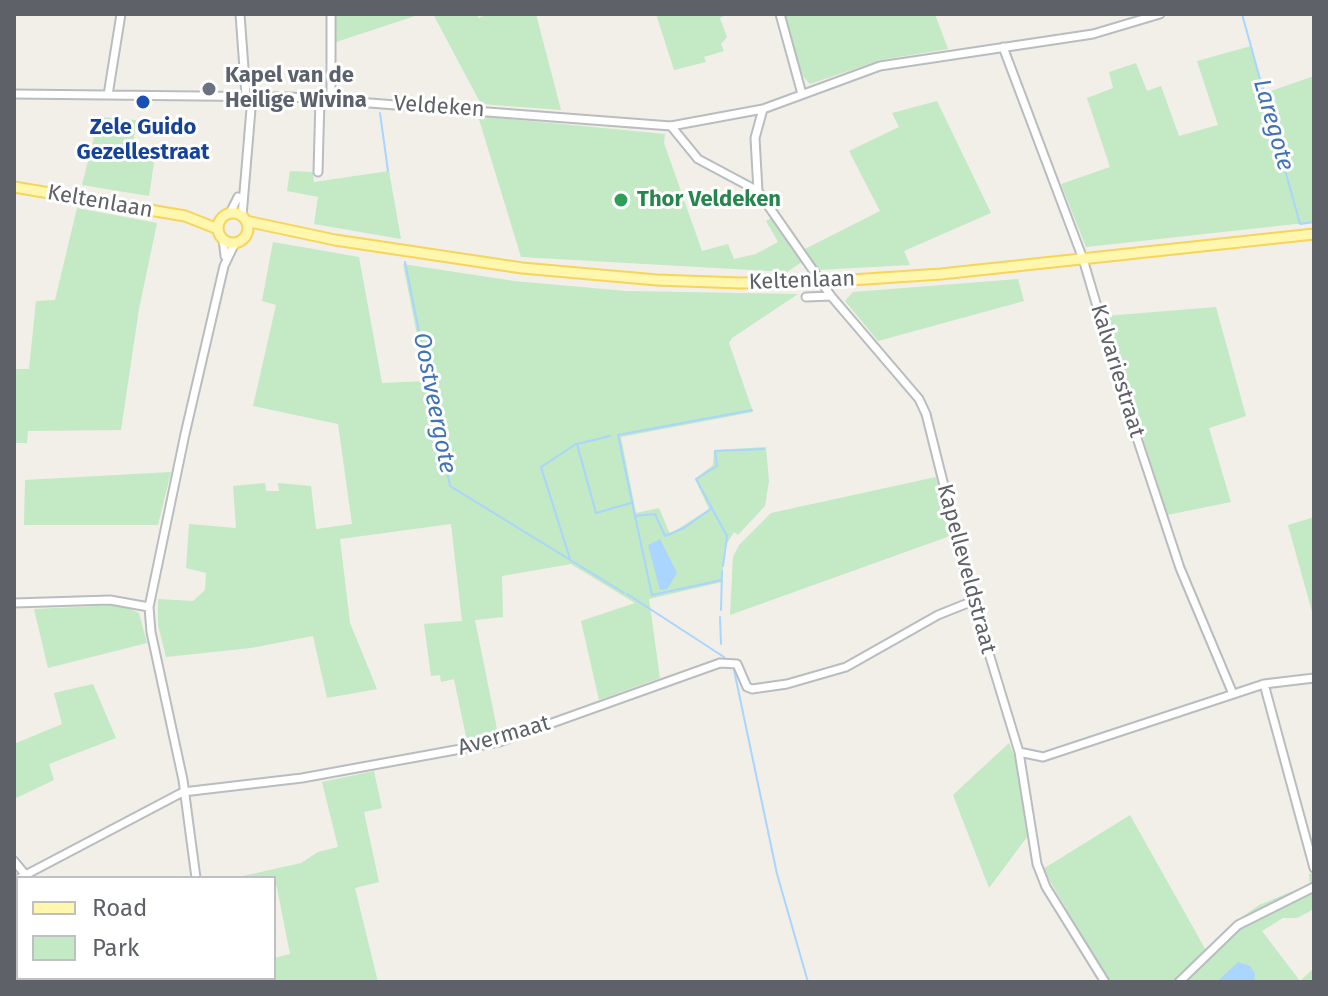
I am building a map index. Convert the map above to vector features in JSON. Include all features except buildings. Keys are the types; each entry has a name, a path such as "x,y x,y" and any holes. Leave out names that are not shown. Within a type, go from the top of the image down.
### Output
{"main road":[{"name":"Keltenlaan","path":"14,187 185,216 203,220 218,229"},
{"name":"Keltenlaan","path":"185,216 227,214 291,232 459,260 598,276 697,282 821,282 1083,259 1314,234"},
{"path":"227,214 218,229 223,239 235,243"},
{"path":"244,219 245,237"},
{"name":"Keltenlaan","path":"235,243 264,231 291,232"}],"street":[{"path":"108,95 121,14"},
{"path":"240,14 249,97 249,152 242,188 244,219"},
{"path":"331,14 331,99"},
{"path":"780,14 802,94"},
{"name":"Veldeken","path":"14,94 320,98 671,126 763,109 880,66 1093,34 1160,14"},
{"name":"Kalvariestraat","path":"1003,47 1083,259 1127,408 1180,568 1233,694"},
{"path":"318,172 320,98"},
{"path":"758,191 755,138 763,109"},
{"path":"671,126 698,159 758,191"},
{"path":"227,214 242,188"},
{"name":"Kapelleveldstraat","path":"758,191 831,296 911,389 926,414 973,601 1019,752 1035,851 1046,887 1105,982"},
{"path":"223,239 224,266"},
{"path":"196,876 149,607 165,518 224,266 235,243"},
{"path":"806,297 831,296"},
{"path":"14,603 110,600 149,607"},
{"name":"Avermaat","path":"20,876 183,792 302,778 499,742 720,663 737,664 752,689 787,684 846,667 946,611 973,601"},
{"path":"1019,752 1043,757 1264,684 1314,678"},
{"path":"1264,684 1314,868"},
{"path":"14,861 24,873"},
{"path":"1179,982 1238,925 1258,912 1314,887"}],"green space":[{"path":"336,14 421,14 336,42"},
{"path":"433,14 476,14 479,18 487,14 536,14 561,110 481,104"},
{"path":"656,14 727,14 720,18 727,37 721,44 724,51 704,57 706,62 674,70"},
{"path":"785,14 935,14 948,49 881,60 810,84 801,74"},
{"path":"1251,46 1265,93 1314,76 1314,222 1086,247 1061,184 1110,167 1087,98 1113,88 1109,72 1136,63 1147,91 1161,86 1179,136 1218,125 1197,61"},
{"path":"937,101 991,213 904,251 910,265 817,270 803,250 880,211 849,151 899,127 892,113"},
{"path":"478,116 665,134 664,143 702,251 728,244 734,259 756,254 778,242 766,221 771,218 802,262 787,272 521,257"},
{"path":"99,117 136,120 133,146 156,149 149,196 82,185"},
{"path":"290,171 313,172 314,182 389,171 401,239 314,224 318,197 287,191"},
{"path":"77,208 157,223 139,309 121,430 28,431 27,443 14,443 14,369 29,369 36,301 55,300"},
{"path":"273,242 359,257 382,383 426,381 403,264 514,281 626,291 798,294 729,343 753,412 621,437 636,513 659,508 670,534 709,509 695,479 713,465 714,450 766,447 769,481 765,506 738,535 734,532 724,548 722,582 649,599 660,678 599,700 581,621 635,603 571,564 502,576 503,617 475,620 499,739 468,746 454,679 441,682 440,675 431,676 424,624 462,621 451,524 340,539 350,623 377,689 327,698 313,636 251,648 166,657 158,625 158,599 193,601 205,590 206,573 186,568 189,524 236,528 233,486 265,483 266,491 279,491 278,483 311,486 316,529 352,524 338,424 253,406 276,305 262,301"},
{"path":"1018,279 1024,301 878,341 845,301 853,292"},
{"path":"1216,307 1246,416 1209,428 1231,502 1167,515 1105,316"},
{"path":"171,472 158,525 24,525 25,480"},
{"path":"936,477 950,536 730,615 733,557 739,545 771,513"},
{"path":"1314,517 1314,619 1288,525"},
{"path":"121,605 139,613 147,643 48,668 34,609"},
{"path":"93,684 116,738 49,764 54,780 14,799 14,744 62,724 54,693"},
{"path":"1009,743 1016,760 1030,833 989,888 953,795"},
{"path":"374,771 382,808 364,812 379,882 355,888 378,982 266,982 276,980 276,958 290,954 276,876 243,876 301,863 318,852 338,847 322,782"},
{"path":"1130,815 1208,954 1235,922 1259,905 1310,884 1309,874 1313,873 1314,909 1297,918 1283,918 1262,931 1300,981 1314,968 1314,978 1310,982 1109,982 1043,869"}],"water":[{"path":"660,539 677,573 667,589 660,590 648,545"},
{"path":"1238,962 1250,966 1255,974 1254,982 1217,982"}],"waterway":[{"name":"Laregote","path":"1242,14 1300,224 1314,222"},
{"name":"Oostveergote","path":"380,113 388,171"},
{"name":"Oostveergote","path":"405,262 450,486 624,593"},
{"path":"635,516 618,435 752,410"},
{"path":"610,436 577,444 596,513 631,503"},
{"path":"570,559 541,467 576,444"},
{"path":"723,566 727,536 696,479 717,466 715,451 764,449"},
{"path":"712,508 684,528 665,536 655,514 635,516 652,595 722,580"},
{"path":"721,610 722,571"},
{"name":"Oostveergote","path":"627,594 724,657"},
{"path":"720,617 721,644"},
{"name":"Oostveergote","path":"734,670 777,874 808,982"}],"place":[{"name":"Kapel van de Heilige Wivina","path":"209,89"},
{"name":"Zele Guido Gezellestraat","path":"143,102"},
{"name":"Thor Veldeken","path":"621,200"}]}
